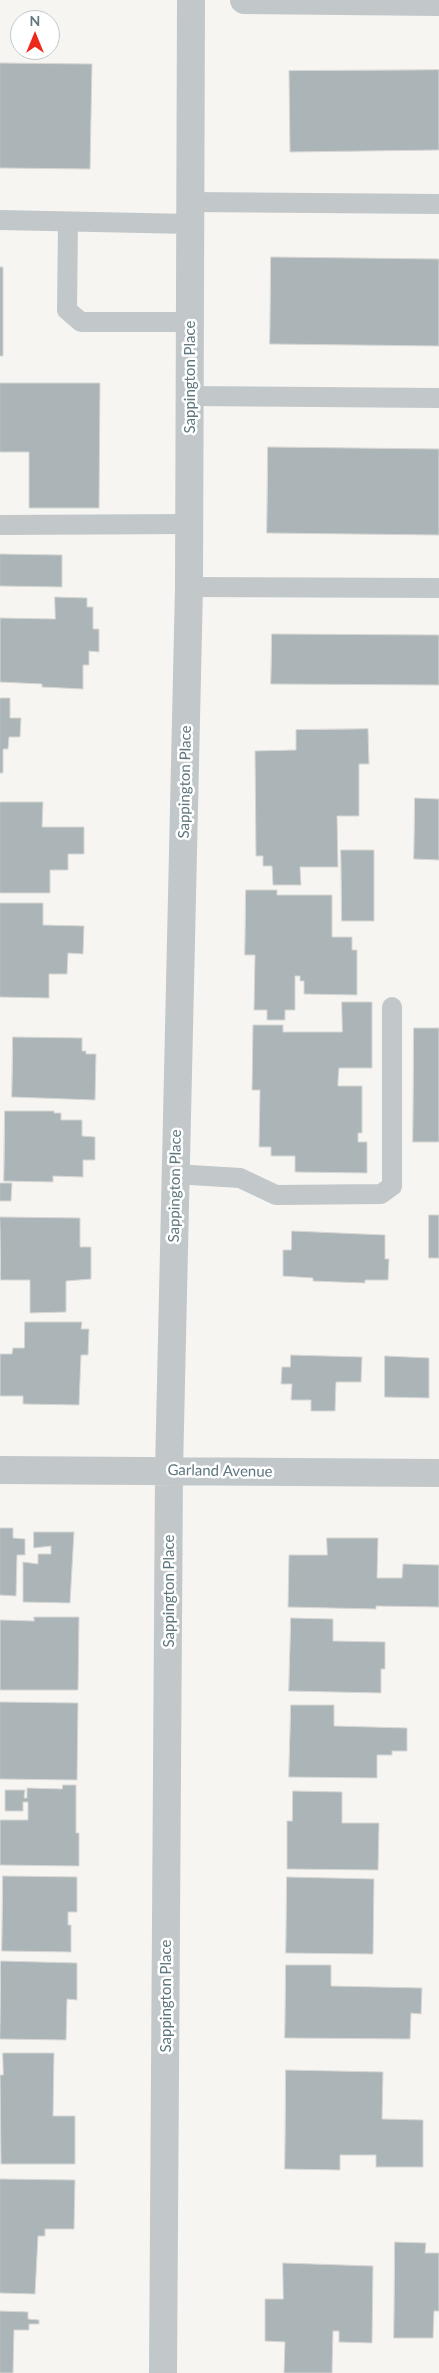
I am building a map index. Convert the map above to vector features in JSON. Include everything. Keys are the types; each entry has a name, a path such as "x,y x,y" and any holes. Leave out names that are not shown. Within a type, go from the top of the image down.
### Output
{"street":[{"name":"Sappington Place","path":"163,2373 169,1470 189,587 191,0"},
{"path":"244,0 439,2"},
{"name":"Garland Avenue","path":"0,1470 439,1473"}],"lane":[{"path":"0,220 68,222 191,213 439,204"},
{"path":"68,222 67,310 80,322 190,322"},
{"path":"190,396 439,398"},
{"path":"0,525 189,524"},
{"path":"189,587 439,588"},
{"path":"175,1174 240,1178 276,1195 381,1194 388,1191 392,1186 392,1007"}],"building":[{"path":"0,63 92,64 90,169 0,168"},
{"path":"439,70 439,150 290,152 289,71"},
{"path":"271,257 439,259 439,346 270,344"},
{"path":"0,267 3,267 3,356 0,356"},
{"path":"0,383 100,383 99,508 29,508 29,452 0,452"},
{"path":"268,447 439,449 439,535 267,533"},
{"path":"0,554 62,555 62,587 0,586"},
{"path":"55,597 87,598 87,607 93,607 93,629 99,629 99,652 89,651 89,665 83,665 83,689 42,687 42,684 0,682 0,618 55,619"},
{"path":"272,634 439,635 439,685 271,684"},
{"path":"0,698 10,698 10,718 21,718 20,737 9,737 8,749 3,749 3,773 0,773"},
{"path":"368,729 369,764 359,764 359,816 337,816 338,867 300,867 301,885 273,885 272,866 263,866 263,856 256,856 255,751 296,750 296,730"},
{"path":"415,798 439,799 439,860 414,859"},
{"path":"0,802 43,802 42,827 84,827 84,854 68,854 68,870 50,870 50,893 0,893"},
{"path":"341,850 374,850 374,921 342,921"},
{"path":"246,890 277,890 277,895 332,895 332,937 352,937 352,950 357,950 357,995 304,994 304,981 300,981 300,976 295,976 295,1010 285,1010 285,1020 267,1020 267,1010 254,1010 255,955 245,955"},
{"path":"0,903 43,903 43,925 84,926 83,954 68,953 67,974 49,974 49,998 0,997"},
{"path":"342,1002 372,1002 372,1068 339,1068 338,1081 338,1086 362,1086 362,1133 358,1133 358,1142 367,1142 367,1173 295,1172 295,1156 271,1156 271,1147 259,1147 260,1090 252,1090 253,1025 283,1025 283,1032 342,1032"},
{"path":"414,1028 439,1028 439,1142 413,1142"},
{"path":"13,1037 82,1038 82,1051 86,1051 86,1054 96,1054 95,1100 12,1097"},
{"path":"5,1111 54,1111 54,1113 61,1113 61,1120 82,1120 82,1136 95,1137 95,1160 83,1160 83,1177 53,1176 53,1182 4,1181"},
{"path":"0,1183 12,1183 11,1201 0,1201"},
{"path":"429,1215 439,1215 439,1258 429,1258"},
{"path":"0,1217 80,1218 80,1247 91,1247 91,1279 66,1281 66,1312 30,1313 30,1280 1,1280"},
{"path":"292,1231 385,1235 385,1259 389,1259 388,1280 365,1280 365,1283 313,1281 313,1278 283,1276 283,1250 291,1250"},
{"path":"25,1322 82,1322 81,1329 89,1329 88,1355 81,1355 79,1405 23,1404 23,1396 0,1396 0,1354 12,1354 13,1348 24,1348"},
{"path":"291,1355 362,1357 361,1382 336,1382 335,1411 311,1411 311,1400 291,1400 292,1384 281,1384 282,1367 290,1367"},
{"path":"385,1356 429,1358 429,1398 385,1397"},
{"path":"0,1528 13,1528 13,1538 25,1539 25,1555 17,1555 16,1596 0,1595"},
{"path":"34,1532 74,1532 70,1603 23,1602 23,1562 38,1564 38,1554 51,1554 51,1546 34,1548"},
{"path":"327,1538 378,1538 377,1578 402,1578 403,1564 439,1565 439,1607 376,1606 376,1609 288,1607 289,1555 327,1555"},
{"path":"34,1617 79,1617 78,1690 0,1690 0,1620 34,1621"},
{"path":"291,1618 333,1619 333,1641 385,1642 385,1669 381,1669 381,1693 289,1691"},
{"path":"0,1702 78,1703 77,1780 0,1779"},
{"path":"291,1705 334,1705 334,1726 407,1728 407,1751 392,1751 392,1755 377,1755 377,1778 289,1777"},
{"path":"63,1785 76,1785 76,1833 79,1833 79,1866 0,1865 0,1820 28,1820 28,1802 23,1802 23,1811 5,1811 5,1790 25,1790 24,1798 27,1798 27,1788 62,1789"},
{"path":"293,1791 342,1792 342,1823 379,1823 378,1870 287,1869 287,1821 292,1821"},
{"path":"3,1876 77,1877 77,1912 68,1912 68,1925 71,1925 71,1952 2,1951"},
{"path":"287,1877 374,1879 373,1954 286,1953"},
{"path":"1,1961 77,1963 77,2000 67,1999 66,2040 0,2039"},
{"path":"286,1965 331,1965 331,1986 422,1988 421,2014 411,2013 410,2039 285,2038"},
{"path":"3,2053 54,2053 53,2116 75,2116 75,2164 1,2164 0,2075 3,2075"},
{"path":"286,2070 383,2072 382,2119 423,2120 423,2167 376,2167 376,2155 340,2155 340,2170 285,2169"},
{"path":"0,2179 75,2180 74,2229 45,2229 45,2236 38,2236 35,2294 0,2293"},
{"path":"395,2242 426,2243 425,2253 439,2253 439,2311 434,2311 433,2338 394,2338"},
{"path":"283,2263 373,2266 372,2343 339,2342 339,2331 333,2331 332,2373 284,2373 285,2342 265,2341 265,2299 283,2299"},
{"path":"0,2311 28,2312 28,2319 39,2320 39,2324 29,2324 29,2330 14,2330 13,2373 0,2373"}]}
